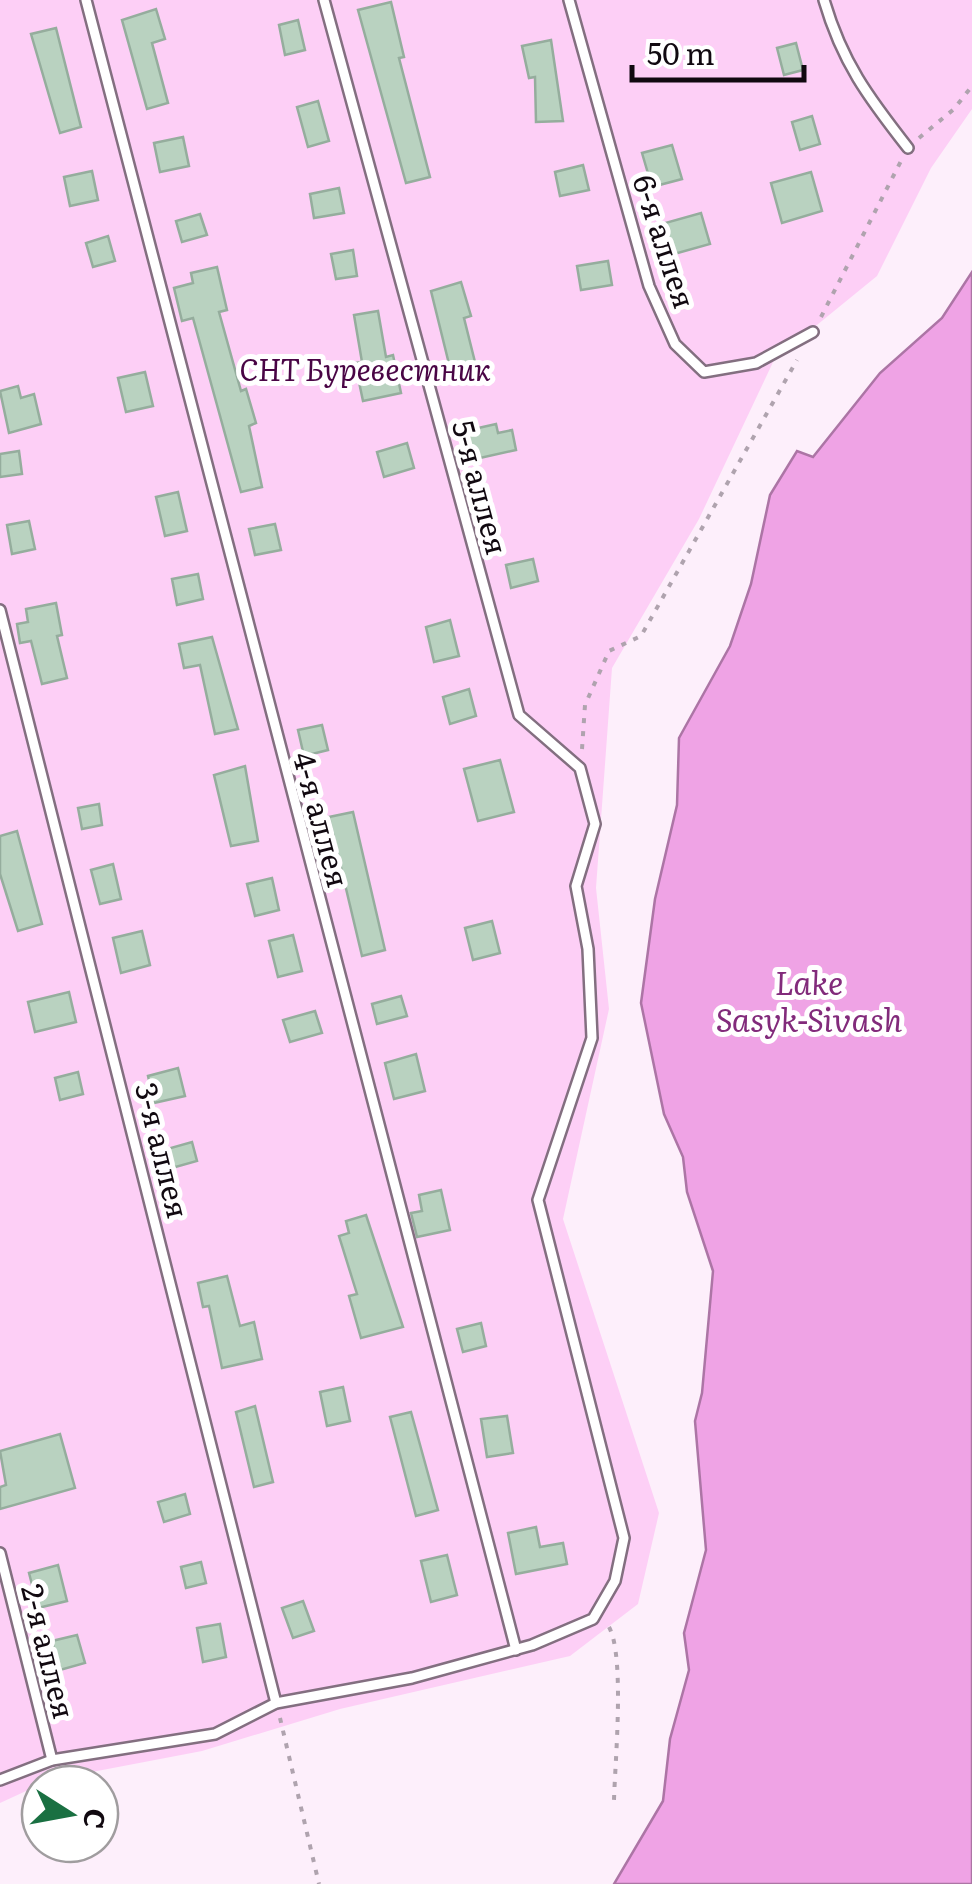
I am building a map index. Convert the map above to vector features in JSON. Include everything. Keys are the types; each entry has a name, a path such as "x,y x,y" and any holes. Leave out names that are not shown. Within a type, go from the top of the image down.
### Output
{"lane":[{"name":"4-я аллея","path":"86,0 516,1650"},
{"name":"5-я аллея","path":"324,0 519,714 581,768"},
{"name":"6-я аллея","path":"569,0 649,286 674,344 704,372 756,363 812,332"},
{"path":"824,0 838,48 863,92 908,148"},
{"name":"3-я аллея","path":"0,610 276,1704"},
{"path":"0,1780 52,1760 215,1734 276,1704 412,1678 516,1650 593,1619 615,1580 624,1538 538,1200 592,1038 588,949 576,886 594,824 581,768"},
{"name":"2-я аллея","path":"0,1553 52,1760"}],"path":[{"path":"581,768 585,705 608,651 641,636 812,332 908,148 954,109 972,86"},
{"path":"599,1608 615,1638 614,1800"},
{"path":"276,1704 318,1884"}],"green space":[{"name":"СНТ Буревестник","path":"0,0 972,0 972,109 931,168 877,276 774,360 699,519 612,668 596,888 609,1009 563,1219 659,1513 638,1604 570,1656 340,1709 202,1751 120,1767 20,1764 20,1794 0,1803"}],"water":[{"name":"Lake Sasyk-Sivash","path":"972,272 972,1884 614,1884 663,1801 670,1739 689,1670 684,1633 706,1550 695,1421 702,1393 713,1271 687,1192 683,1157 664,1114 641,1003 655,899 677,805 679,738 730,646 751,584 770,495 797,451 813,457 880,373 942,318"}],"building":[{"path":"391,2 404,57 399,58 430,177 406,183 358,10"},
{"path":"156,9 165,39 152,43 168,103 147,109 122,20"},
{"path":"298,20 305,50 285,55 279,25"},
{"path":"56,28 81,127 60,133 31,34"},
{"path":"551,40 563,121 536,122 535,77 529,78 522,46"},
{"path":"796,43 803,70 784,75 777,48"},
{"path":"318,101 329,141 308,147 297,107"},
{"path":"812,116 820,144 800,150 792,122"},
{"path":"183,137 189,166 160,172 154,143"},
{"path":"672,145 682,179 652,187 642,153"},
{"path":"583,165 589,190 560,196 555,172"},
{"path":"92,171 98,200 70,206 64,177"},
{"path":"811,172 822,211 782,223 771,183"},
{"path":"339,188 344,213 314,218 310,194"},
{"path":"701,213 710,244 667,256 658,225"},
{"path":"200,214 207,235 182,242 176,221"},
{"path":"108,236 115,261 93,267 86,243"},
{"path":"353,250 357,276 336,279 331,254"},
{"path":"608,261 612,285 581,290 577,266"},
{"path":"217,267 227,310 219,312 241,391 246,389 256,423 249,426 262,487 241,492 193,318 182,321 174,288 193,283 191,273"},
{"path":"461,282 471,316 464,318 475,362 450,368 431,291"},
{"path":"378,311 386,357 393,355 401,393 363,401 355,363 362,362 354,315"},
{"path":"145,372 153,406 126,412 118,378"},
{"path":"18,386 21,398 34,394 41,424 9,433 0,391"},
{"path":"496,424 498,433 512,430 516,450 471,460 465,431"},
{"path":"407,443 414,468 384,477 377,452"},
{"path":"19,451 22,474 0,477 0,454"},
{"path":"178,492 187,531 165,536 156,497"},
{"path":"29,521 35,549 12,554 7,525"},
{"path":"275,524 281,550 255,555 249,529"},
{"path":"533,559 538,581 511,588 506,565"},
{"path":"198,574 203,599 177,605 172,579"},
{"path":"56,603 62,635 57,636 67,678 42,684 31,641 20,643 17,624 28,622 26,609"},
{"path":"450,620 459,656 434,662 426,627"},
{"path":"212,637 238,729 215,734 200,665 184,668 179,644"},
{"path":"469,689 476,716 450,724 443,697"},
{"path":"322,725 328,750 304,756 298,730"},
{"path":"500,760 514,812 478,821 464,769"},
{"path":"245,766 258,841 231,846 214,775"},
{"path":"99,804 102,825 82,829 78,808"},
{"path":"353,812 385,950 362,956 329,817"},
{"path":"17,831 42,924 18,931 0,874 0,836"},
{"path":"113,864 121,899 100,904 91,870"},
{"path":"272,878 279,910 255,916 247,884"},
{"path":"492,921 500,953 473,960 465,928"},
{"path":"142,931 150,965 121,973 113,938"},
{"path":"293,935 302,971 278,977 269,941"},
{"path":"69,992 76,1022 35,1032 28,1002"},
{"path":"401,996 407,1016 377,1024 372,1004"},
{"path":"315,1011 322,1033 290,1042 283,1020"},
{"path":"416,1054 425,1091 394,1099 385,1063"},
{"path":"178,1068 185,1096 154,1103 148,1076"},
{"path":"78,1072 83,1094 60,1100 55,1078"},
{"path":"192,1142 197,1161 172,1168 167,1149"},
{"path":"441,1190 450,1230 417,1237 411,1213 422,1211 419,1195"},
{"path":"366,1215 403,1327 361,1338 349,1296 357,1294 339,1236 349,1233 346,1221"},
{"path":"227,1276 240,1326 254,1322 262,1359 222,1368 209,1306 203,1307 198,1283"},
{"path":"481,1323 486,1346 463,1352 457,1329"},
{"path":"343,1387 350,1421 327,1426 320,1392"},
{"path":"255,1406 273,1482 254,1487 236,1412"},
{"path":"411,1412 438,1510 416,1516 390,1417"},
{"path":"507,1416 513,1453 487,1457 481,1419"},
{"path":"60,1434 75,1488 0,1509 0,1487 6,1485 0,1451"},
{"path":"185,1494 190,1514 164,1522 158,1502"},
{"path":"536,1527 540,1547 563,1543 567,1564 516,1574 508,1533"},
{"path":"447,1555 457,1595 431,1602 421,1561"},
{"path":"201,1562 206,1583 186,1588 181,1567"},
{"path":"58,1565 67,1601 38,1608 29,1573"},
{"path":"303,1601 314,1631 293,1638 282,1608"},
{"path":"220,1624 226,1657 203,1662 197,1628"},
{"path":"77,1635 85,1663 60,1670 52,1641"}]}
